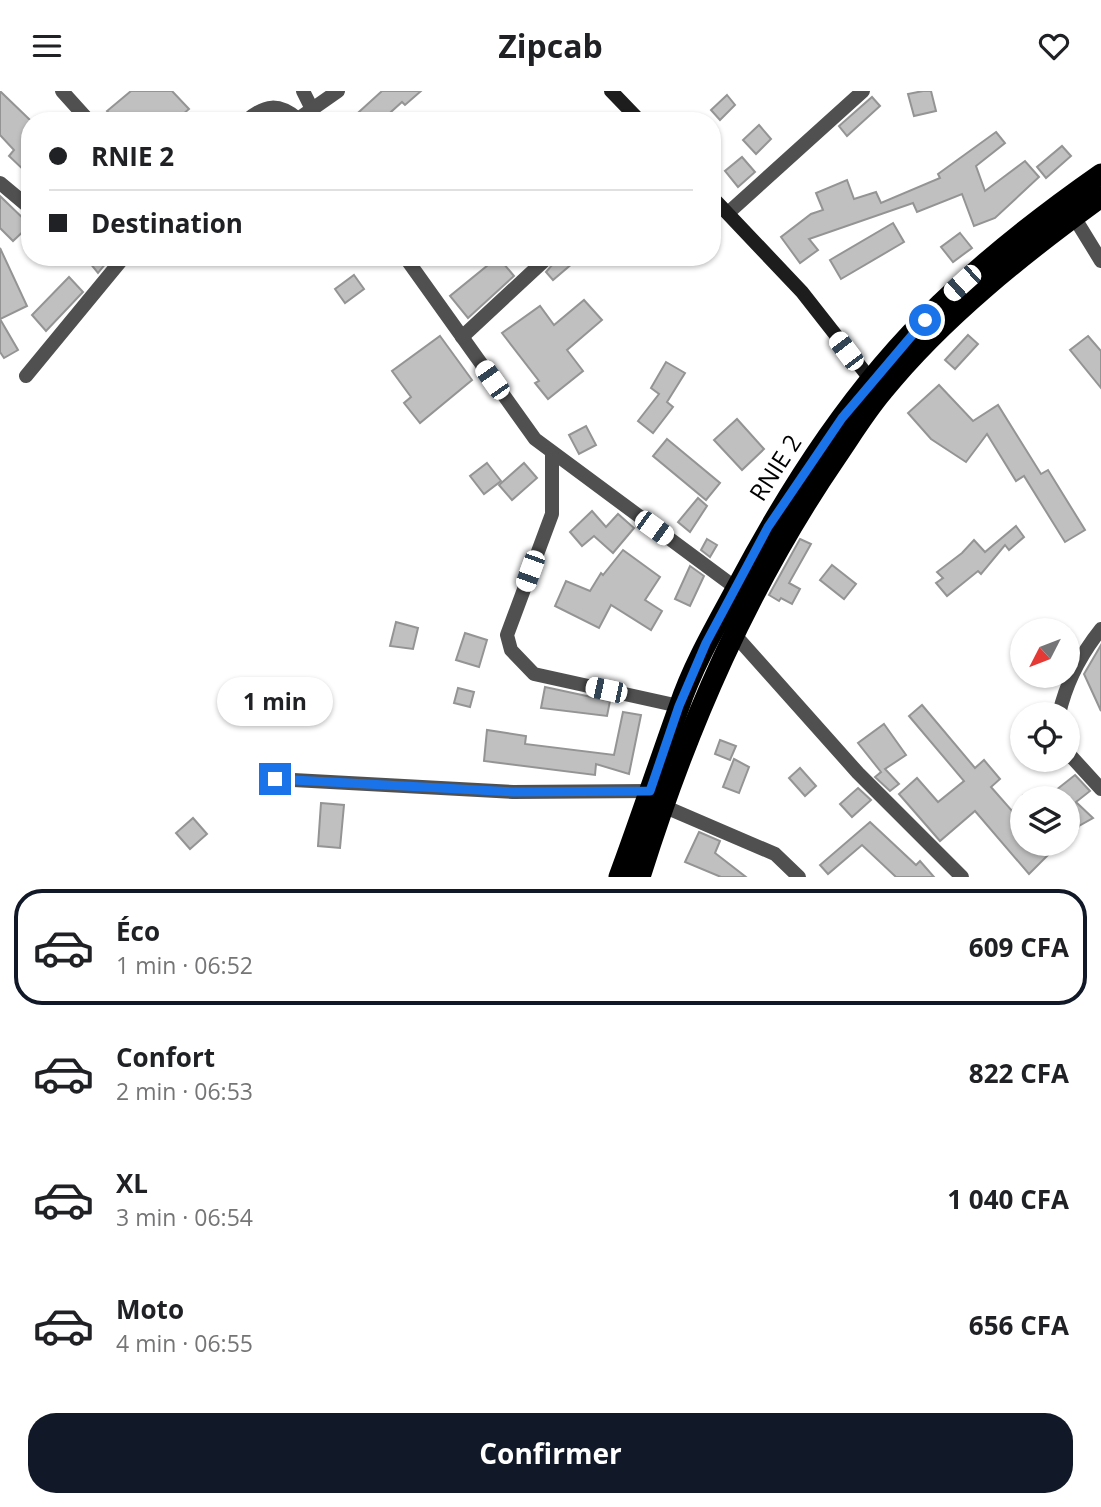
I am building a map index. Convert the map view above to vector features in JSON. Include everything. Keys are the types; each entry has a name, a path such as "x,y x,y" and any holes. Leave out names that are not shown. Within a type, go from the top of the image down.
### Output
{"highway":[{"name":"RNIE 2","path":"640,877 679,706 706,643 768,527 814,456 872,380 938,306 1037,221 1101,174"},
{"name":"RNIE 2","path":"619,877 758,584 811,494 883,390 958,313 1101,197"}],"main road":[{"path":"611,91 631,112"},
{"path":"721,206 802,292 872,380"}],"street":[{"path":"62,91 81,112"},
{"path":"303,91 312,109"},
{"path":"308,112 338,91"},
{"path":"728,213 863,91"},
{"path":"257,112 274,106 290,112"},
{"path":"0,183 21,200"},
{"path":"1074,217 1101,261"},
{"path":"26,376 117,266"},
{"path":"411,266 522,424 552,454 736,588"},
{"path":"462,337 538,266"},
{"path":"552,454 552,514 506,635 511,650 534,674 679,706"},
{"path":"1062,702 1077,667 1101,629"},
{"path":"734,634 858,773 962,877"},
{"path":"1080,766 1101,789"},
{"path":"275,779 657,798 775,853 799,877"}],"building":[{"path":"0,91 22,112 21,167 9,156 14,150 0,135"},
{"path":"131,91 172,91 189,109 186,112 107,111"},
{"path":"382,91 421,91 405,105 402,102 391,112 359,112"},
{"path":"931,91 936,111 914,116 908,94"},
{"path":"727,95 735,105 721,119 721,112 711,110"},
{"path":"872,97 880,106 847,136 839,126"},
{"path":"759,125 771,139 756,154 743,140"},
{"path":"996,132 1005,143 976,166 985,191 1025,161 1039,177 995,218 974,226 962,194 917,212 913,203 809,239 818,250 800,263 781,237 811,214 823,210 816,193 847,180 854,199 876,192 881,203 940,178 938,174"},
{"path":"1062,146 1071,156 1046,178 1037,167"},
{"path":"742,157 755,172 738,187 725,171"},
{"path":"0,196 21,216 21,233 13,241 0,228"},
{"path":"893,223 904,242 841,279 830,260"},
{"path":"960,233 972,248 953,262 941,247"},
{"path":"0,248 27,306 0,319"},
{"path":"92,266 104,266 98,273"},
{"path":"487,266 506,266 514,276 468,318 450,296"},
{"path":"551,266 569,266 553,280 546,272"},
{"path":"354,275 364,289 345,303 335,289"},
{"path":"69,277 83,292 46,331 32,315"},
{"path":"584,300 602,320 567,350 583,371 548,399 535,383 539,381 502,333 540,306 554,325"},
{"path":"0,319 18,350 4,358 0,352"},
{"path":"968,335 978,344 955,369 945,360"},
{"path":"440,336 472,380 420,423 404,403 411,397 392,371"},
{"path":"1088,336 1101,351 1101,388 1070,350"},
{"path":"666,362 685,373 667,402 673,407 653,433 638,421 659,394 651,388"},
{"path":"939,385 973,421 998,405 1041,474 1048,470 1085,530 1065,542 1024,476 1016,481 987,434 966,462 931,439 908,413"},
{"path":"737,419 764,449 742,470 714,440"},
{"path":"586,426 596,445 579,454 569,435"},
{"path":"667,439 720,483 706,500 653,456"},
{"path":"487,463 501,481 484,494 470,476"},
{"path":"524,463 537,478 512,500 499,485"},
{"path":"698,498 707,506 690,532 678,522"},
{"path":"592,511 606,527 618,514 634,528 613,553 594,536 582,546 570,532"},
{"path":"1016,526 1024,537 1009,550 1005,545 981,574 978,571 947,596 936,583 943,578 937,572 974,540 985,552"},
{"path":"707,539 717,545 710,557 701,550"},
{"path":"800,539 811,544 789,583 800,589 792,604 769,595"},
{"path":"623,550 660,577 645,600 662,611 651,630 611,605 599,628 555,606 566,581 590,591 601,573 603,575"},
{"path":"832,565 856,584 844,599 820,580"},
{"path":"690,566 704,576 690,606 675,599"},
{"path":"396,622 418,628 413,649 390,646"},
{"path":"465,633 487,640 479,667 456,660"},
{"path":"1101,645 1101,711 1084,674"},
{"path":"545,687 610,701 607,716 541,708"},
{"path":"458,688 474,692 470,707 454,703"},
{"path":"922,705 975,768 984,760 1000,779 991,787 1010,809 1010,852 975,811 940,841 899,794 917,778 938,802 964,781 909,716"},
{"path":"623,712 641,715 629,774 596,764 595,775 484,761 487,730 526,736 525,744 614,755"},
{"path":"884,724 906,755 885,769 899,784 890,791 875,777 881,772 858,743"},
{"path":"720,740 736,746 730,760 715,754"},
{"path":"734,759 749,767 739,793 723,787"},
{"path":"800,768 816,786 805,796 789,778"},
{"path":"1075,775 1090,791 1080,799 1080,786 1061,786"},
{"path":"858,788 871,800 852,817 840,804"},
{"path":"321,803 344,805 340,848 318,846"},
{"path":"1080,806 1093,818 1080,825"},
{"path":"193,818 207,834 190,849 176,833"},
{"path":"870,822 916,865 920,861 934,877 896,877 862,845 828,874 820,865"},
{"path":"699,832 720,841 715,853 746,877 721,877 685,862"},
{"path":"1014,856 1047,856 1029,874"}],"route":[{"path":"275,779 513,792 650,791 679,706 706,643 768,527 842,418 925,320"}]}
